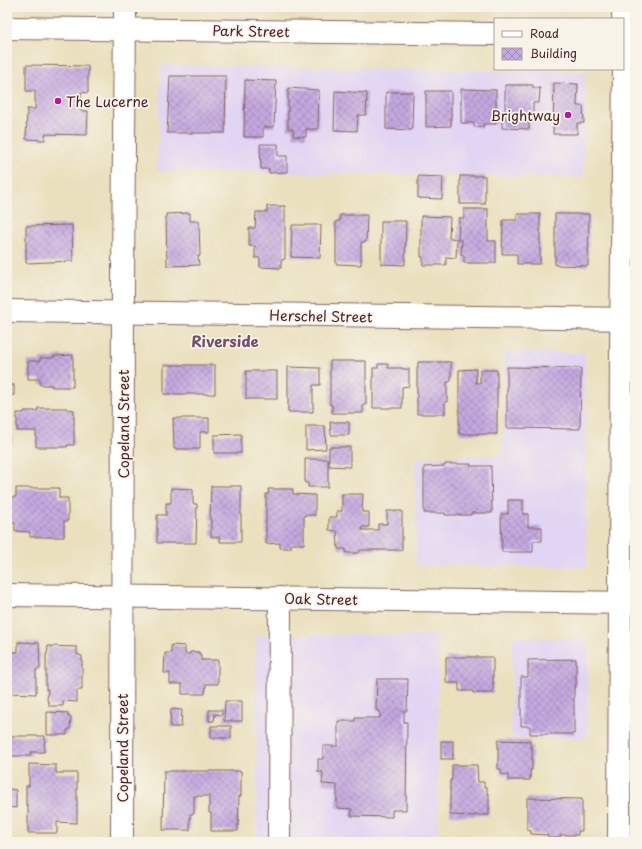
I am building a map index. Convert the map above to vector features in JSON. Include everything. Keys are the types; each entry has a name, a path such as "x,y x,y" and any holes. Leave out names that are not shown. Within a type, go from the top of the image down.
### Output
{"street":[{"name":"Copeland Street","path":"122,842 125,7"},
{"path":"623,7 623,18"},
{"name":"Park Street","path":"7,28 494,34"},
{"path":"624,35 635,36"},
{"path":"619,842 627,603 628,319 624,68"},
{"name":"Herschel Street","path":"7,311 628,319"},
{"name":"Oak Street","path":"7,595 627,603"},
{"path":"279,842 280,598"}],"shaded area":[{"path":"161,65 585,72 584,177 157,171"},
{"path":"504,352 585,353 587,567 416,565 415,458 503,455"},
{"path":"256,635 438,635 438,842 257,842"},
{"path":"512,637 589,639 587,738 511,737"}],"building":[{"name":"The Lucerne","path":"26,65 88,66 88,93 81,92 81,111 88,111 87,135 45,134 45,140 26,139 27,109 35,109 35,91 26,91"},
{"path":"170,76 226,76 225,133 167,133"},
{"path":"245,80 276,81 274,127 263,127 263,137 244,137"},
{"name":"Brightway","path":"554,83 578,84 577,106 583,106 584,123 577,123 577,134 553,134"},
{"path":"505,85 533,85 533,88 540,88 539,103 533,103 533,122 529,122 529,129 502,128 502,119 505,119"},
{"path":"288,88 319,90 318,129 306,129 306,137 293,136 293,129 288,129"},
{"path":"461,89 496,90 496,124 483,124 483,127 474,127 474,123 461,123"},
{"path":"335,91 367,93 366,115 358,115 357,131 334,130"},
{"path":"426,91 451,91 451,126 426,127"},
{"path":"386,92 413,92 412,130 386,129"},
{"path":"260,144 278,144 278,156 287,156 287,172 269,173 269,169 261,169"},
{"path":"418,176 443,177 442,199 418,198"},
{"path":"460,176 485,176 485,204 460,204"},
{"path":"267,206 285,206 285,259 281,260 281,268 260,267 260,258 255,258 255,246 249,246 249,228 255,228 256,212 267,212"},
{"path":"464,209 488,209 488,241 496,241 496,263 464,263 464,255 461,255 462,240 458,240 459,218 464,218"},
{"path":"190,213 190,221 199,221 199,265 167,266 166,214"},
{"path":"517,214 540,214 540,264 517,264 517,254 502,254 503,220 517,220"},
{"path":"555,214 589,214 588,266 555,265"},
{"path":"340,215 367,215 366,242 361,242 361,265 336,264 336,221 340,221"},
{"path":"421,216 450,217 449,238 457,239 456,258 446,257 446,265 423,265 423,257 421,257"},
{"path":"381,221 406,221 405,265 381,264"},
{"path":"72,225 73,261 26,263 26,226"},
{"path":"292,225 321,225 320,258 291,257"},
{"path":"73,355 73,387 52,387 52,385 40,385 40,379 28,379 28,361 40,361 40,358 54,358 54,356"},
{"path":"330,361 366,361 366,405 363,405 363,413 332,413 332,405 330,405"},
{"path":"418,362 451,362 451,380 450,382 447,382 447,402 445,402 445,414 417,414"},
{"path":"378,364 388,364 388,368 409,369 409,386 402,387 402,408 373,408 373,368 378,368"},
{"path":"164,365 215,365 215,394 164,394"},
{"path":"288,367 320,368 320,385 313,385 313,412 288,412"},
{"path":"507,367 581,368 580,429 507,428"},
{"path":"476,369 476,383 480,383 480,370 497,370 497,434 459,434 459,370"},
{"path":"246,371 277,371 277,399 246,399"},
{"path":"7,385 14,385 14,395 7,395"},
{"path":"38,408 67,408 74,410 74,445 67,445 67,447 36,447 36,431 17,431 17,413 24,413 24,411 37,411"},
{"path":"173,418 209,418 209,432 200,432 200,449 174,449"},
{"path":"330,422 349,422 349,435 331,435"},
{"path":"306,426 325,426 326,449 306,450"},
{"path":"7,428 9,428 9,443 7,443"},
{"path":"241,434 241,453 214,453 214,435"},
{"path":"329,447 350,447 350,467 329,466"},
{"path":"305,459 328,459 328,487 308,487 308,483 305,483"},
{"path":"445,464 491,466 492,513 445,515 445,513 424,513 424,467 445,466"},
{"path":"211,486 241,486 241,542 220,542 220,537 211,537"},
{"path":"16,488 59,488 59,498 68,498 68,521 64,521 64,537 30,537 30,532 15,531 15,523 7,523 7,497 16,497"},
{"path":"171,488 193,489 193,504 197,504 196,543 157,543 157,515 166,515 166,503 171,503"},
{"path":"268,489 293,489 293,494 315,495 315,515 304,515 304,544 291,544 291,548 280,548 280,543 266,544 266,494 269,494"},
{"path":"342,494 363,494 362,512 369,512 369,527 362,527 362,530 378,530 378,524 387,524 387,511 402,511 402,550 360,550 359,553 346,553 346,549 338,549 337,531 329,530 329,517 337,517 337,511 342,511"},
{"path":"508,500 523,500 523,514 528,514 528,527 542,527 542,541 533,541 533,552 502,552 501,514 508,514"},
{"path":"18,642 39,643 40,669 36,670 36,694 7,693 7,652 18,652"},
{"path":"171,645 185,646 185,654 190,654 190,652 199,652 201,655 201,660 218,660 218,684 206,684 205,694 182,694 182,684 170,684 170,673 164,673 165,653 171,653"},
{"path":"48,646 77,647 77,654 82,656 82,690 77,690 77,702 63,701 63,706 49,706 49,702 47,701 48,689 46,690 46,654"},
{"path":"446,657 493,657 493,693 459,691 459,683 446,683"},
{"path":"576,659 576,687 574,687 574,734 530,734 530,726 521,726 521,677 528,677 528,660"},
{"path":"377,679 408,679 407,711 404,711 404,722 407,722 406,810 392,810 392,817 351,816 352,809 337,808 337,785 322,784 323,772 318,772 318,759 323,759 323,746 338,746 338,721 355,721 355,718 380,718 380,711 376,710"},
{"path":"225,701 242,701 242,721 224,721"},
{"path":"171,709 182,710 181,727 170,727"},
{"path":"209,710 222,710 222,715 215,714 214,721 209,721"},
{"path":"47,712 68,713 68,717 71,717 70,730 67,730 67,735 47,735"},
{"path":"211,726 231,726 231,738 211,738"},
{"path":"7,736 45,736 44,752 31,752 31,756 8,756"},
{"path":"498,740 530,741 530,747 532,747 532,770 530,770 530,780 508,780 508,775 501,774 501,769 498,769"},
{"path":"441,741 453,741 453,759 441,759"},
{"path":"29,764 56,765 56,773 77,773 77,823 57,822 57,833 28,833 26,786 29,786"},
{"path":"452,765 477,765 478,782 484,782 484,787 487,787 487,794 489,794 489,815 450,815 450,780 452,780"},
{"path":"164,771 241,771 241,796 239,796 238,831 211,831 209,796 194,796 194,814 190,814 190,830 163,830"},
{"path":"7,789 16,790 16,808 7,807"},
{"path":"527,798 582,799 582,831 578,831 578,835 560,835 560,838 548,838 548,835 531,834 531,831 527,830"}],"place":[{"name":"The Lucerne","path":"58,101"},
{"name":"Brightway","path":"568,115"}],"district":[{"name":"Riverside","path":"225,340"}]}
